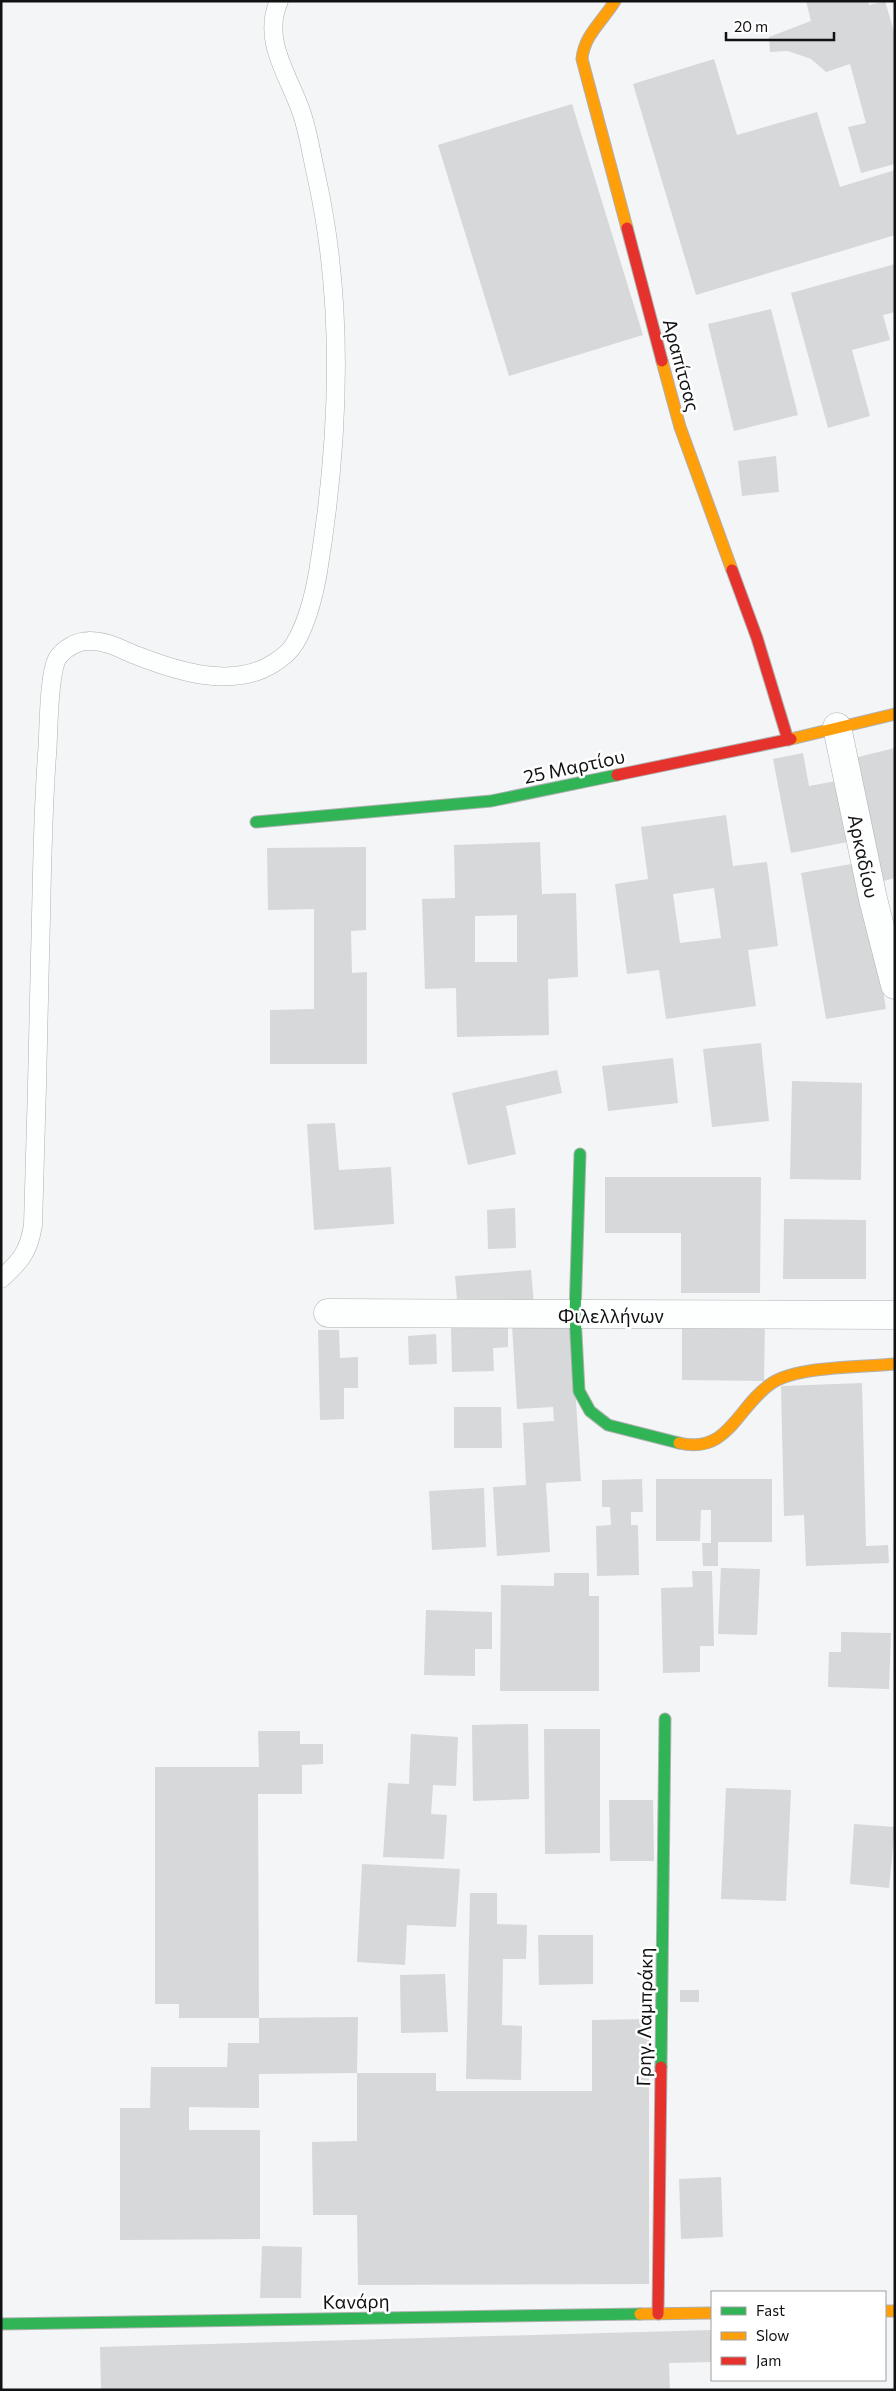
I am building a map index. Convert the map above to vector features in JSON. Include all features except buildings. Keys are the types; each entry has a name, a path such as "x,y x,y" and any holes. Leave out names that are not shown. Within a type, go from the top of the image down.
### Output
{"street":[{"name":"Αραπίτσας","path":"615,1 608,14 587,36 582,46 582,59 680,427 756,638 788,740"},
{"name":"25 Μαρτίου","path":"256,822 491,801 788,740 895,714"},
{"name":"Αρκαδίου","path":"837,727 873,899 895,985"},
{"path":"580,1154 576,1315 579,1391 590,1411 608,1425 692,1446 710,1442 724,1435 757,1395 772,1383 790,1374 895,1364"},
{"name":"Φιλελλήνων","path":"328,1313 895,1316"},
{"name":"Γρηγ. Λαμπράκη","path":"658,2314 665,1719"},
{"name":"Κανάρη","path":"1,2324 711,2314"}],"lane":[{"path":"1,1279 17,1265 30,1245 33,1224 44,798 51,696 57,659 73,645 91,641 107,643 141,657 205,675 245,676 271,665 283,657 295,644 308,613 317,575 334,426 333,291 323,207 302,114 278,56 272,31 279,1"}],"traffic: fast":[{"path":"256,822 491,801 617,775"},
{"path":"580,1154 575,1315 579,1391 590,1411 608,1425 679,1443"},
{"path":"661,2067 665,1719"},
{"path":"1,2324 640,2314"}],"traffic: slow":[{"path":"615,1 590,35 582,59 627,228"},
{"path":"662,361 680,427 732,570"},
{"path":"791,739 895,714"},
{"path":"679,1443 696,1445 710,1442 731,1426 760,1393 783,1377 814,1370 895,1364"},
{"path":"886,2311 895,2311"},
{"path":"640,2314 711,2313"}],"traffic: jam":[{"path":"627,228 662,361"},
{"path":"732,570 757,638 788,740"},
{"path":"617,775 791,739"},
{"path":"658,2314 661,2067"}]}
